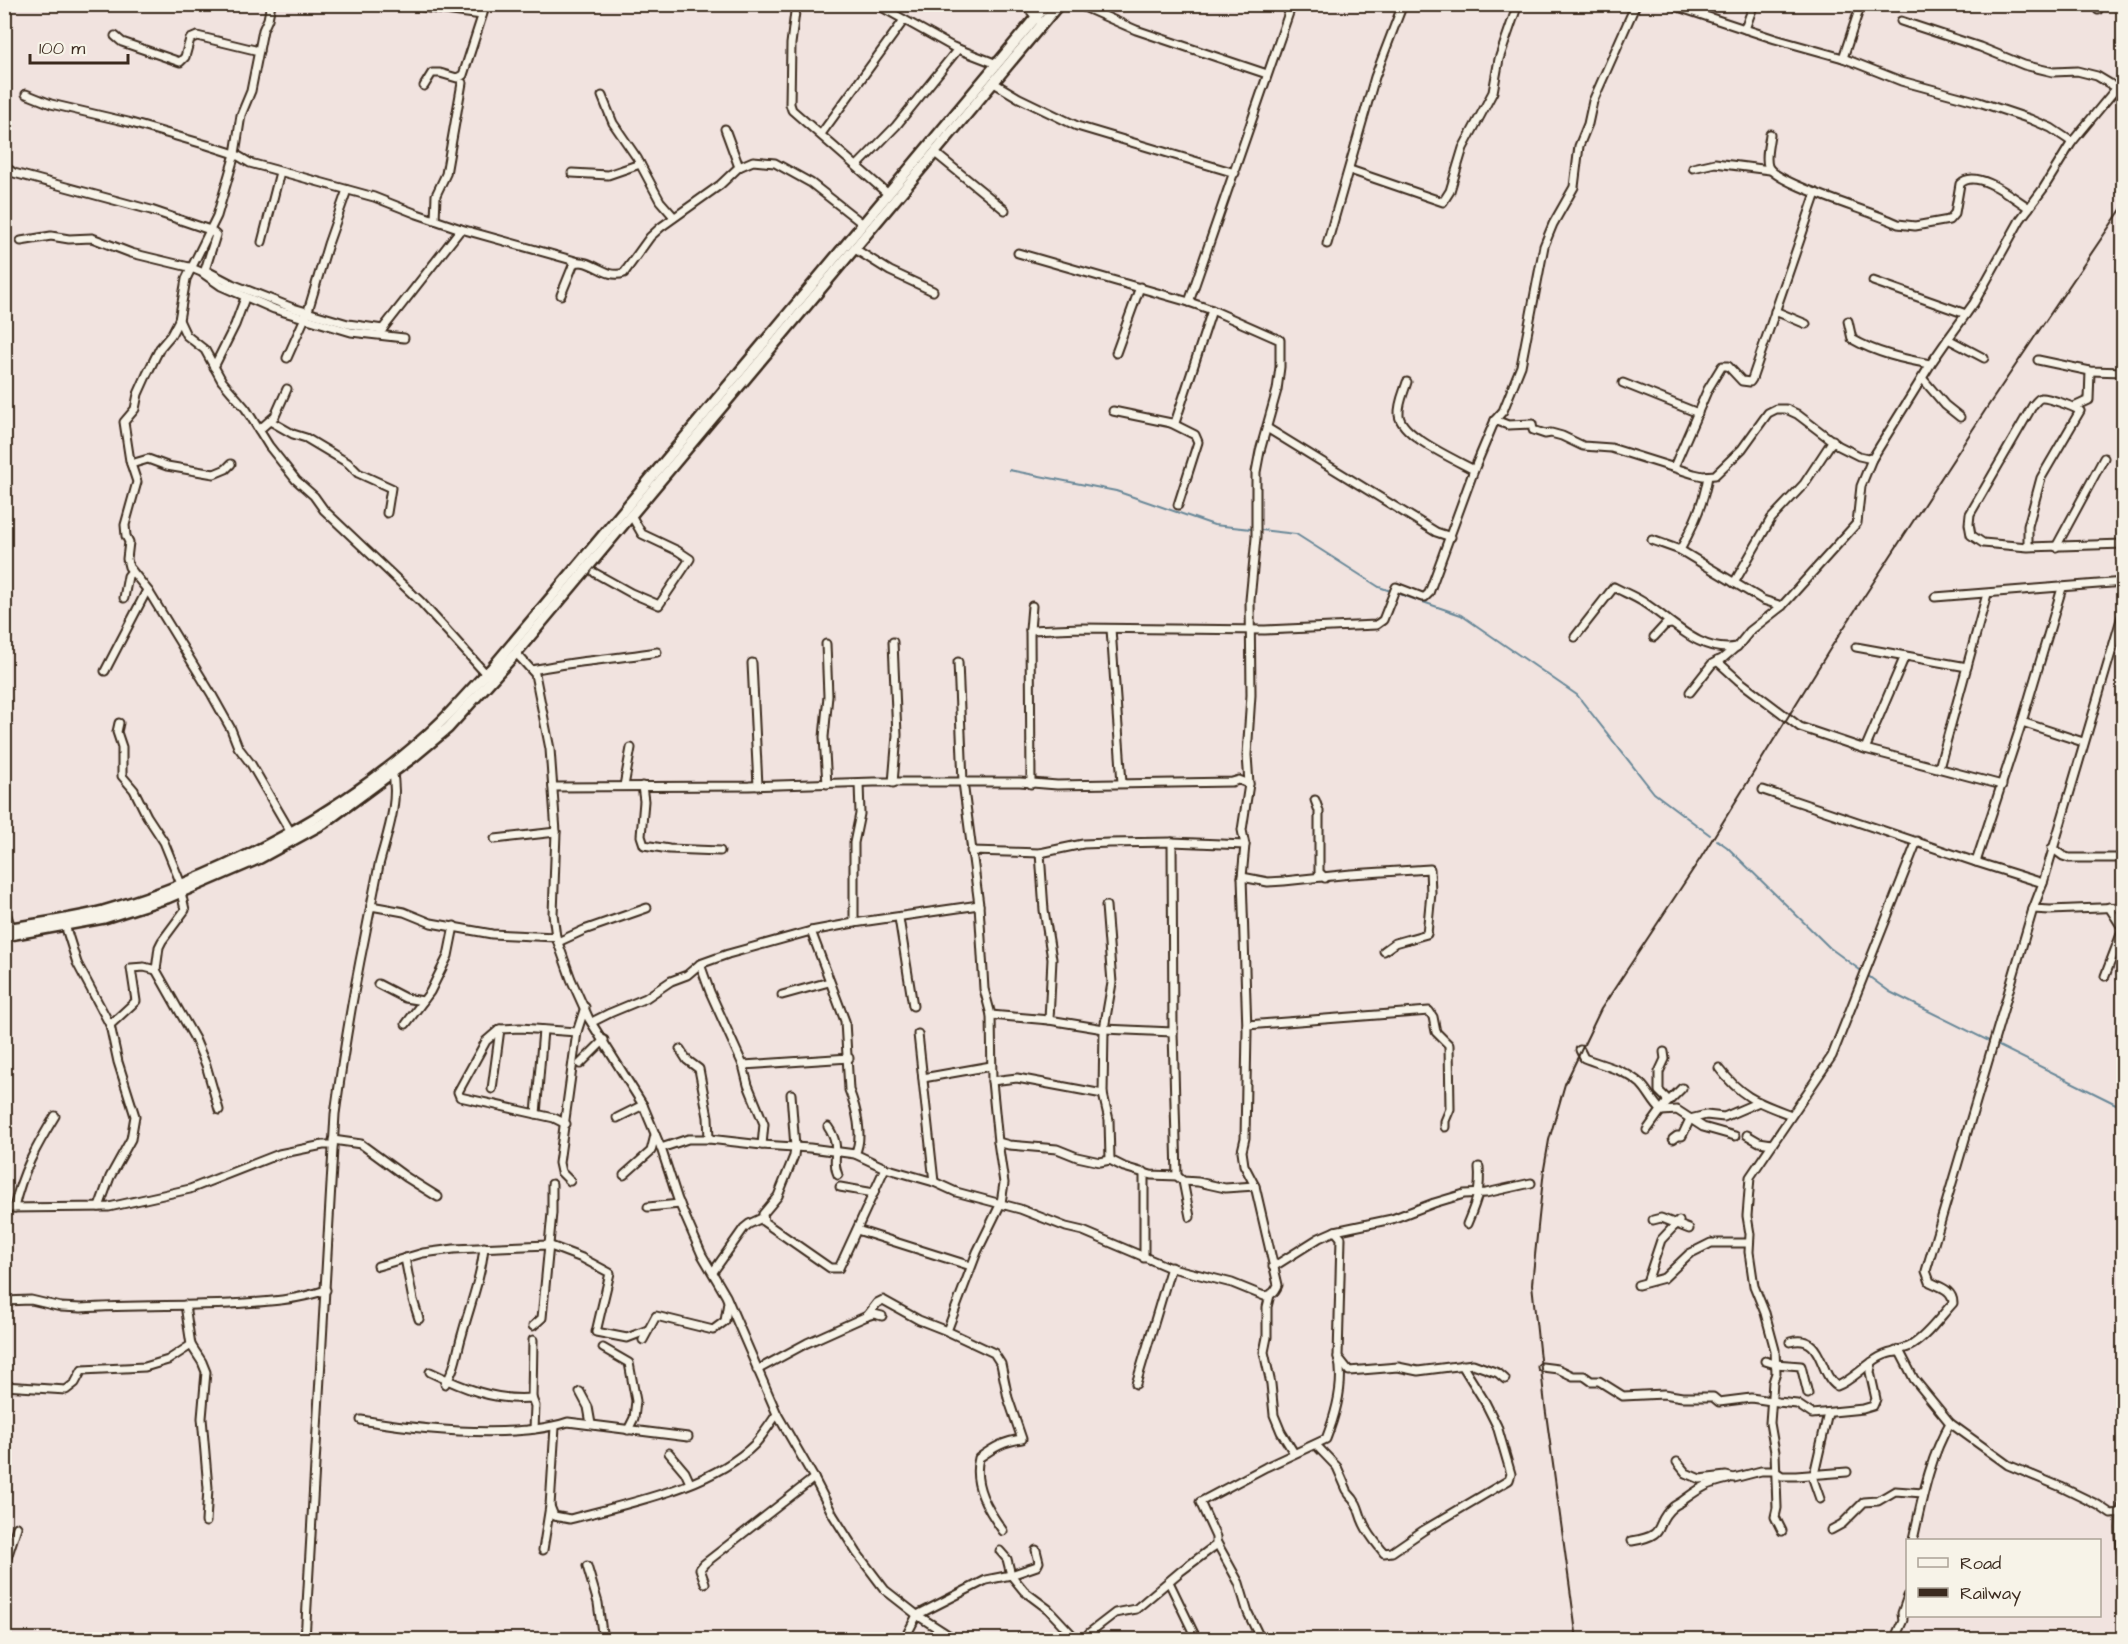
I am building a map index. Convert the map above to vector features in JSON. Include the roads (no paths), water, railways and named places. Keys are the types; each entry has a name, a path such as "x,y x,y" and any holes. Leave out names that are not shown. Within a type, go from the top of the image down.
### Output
{"main road":[{"path":"9,932 102,911 181,888 318,816 448,728 516,653 994,83 1039,21 1047,4"},
{"path":"9,932 65,926 104,918 260,858 324,823 392,768 442,722 486,674 997,64 1059,4"}],"street":[{"path":"271,4 251,91 241,115 235,154 218,216 186,279 178,320 147,374 138,394 135,409 124,422 130,464 137,482 125,525 129,542 127,559 129,567 149,592 212,695 238,747 251,764 290,831"},
{"path":"400,4 482,15"},
{"path":"424,86 432,73 457,78 463,75 486,4"},
{"path":"796,4 790,44 790,104 792,110 888,194"},
{"path":"876,4 958,49 997,64"},
{"path":"1025,4 1039,21"},
{"path":"1077,4 1136,30 1267,74"},
{"path":"1189,302 1292,4"},
{"path":"1327,244 1375,77 1403,4"},
{"path":"1350,170 1443,202 1447,198 1462,148 1493,92 1499,60 1518,4"},
{"path":"1030,630 1250,630 1376,625 1383,620 1396,587 1425,597 1429,593 1474,470 1496,420 1503,411 1521,366 1544,246 1553,224 1574,187 1580,146 1593,101 1636,4"},
{"path":"1669,4 1843,58 1901,81 1979,102 2030,119 2051,128 2072,142"},
{"path":"1744,29 1754,4"},
{"path":"1843,58 1861,4"},
{"path":"821,134 904,20"},
{"path":"1901,21 2043,70 2078,71 2097,76 2116,88"},
{"path":"115,36 122,42 180,62 185,57 190,39 197,36 259,51"},
{"path":"857,166 896,126 958,49"},
{"path":"1690,692 1712,664 1737,647 1750,631 1782,606 1857,523 1861,486 1872,459 1930,364 1966,314 2029,208 2072,142 2124,80"},
{"path":"435,220 436,195 446,174 462,83"},
{"path":"994,83 1018,98 1077,126 1235,173"},
{"path":"26,94 51,104 128,122 235,154 250,164 374,197 461,229 579,262 616,275 624,273 650,237 674,217 720,185 739,167 753,161 775,164 811,183 863,224"},
{"path":"602,96 613,123 640,164 660,201 674,217"},
{"path":"725,129 739,167"},
{"path":"1770,134 1768,164 1770,170"},
{"path":"935,153 1005,210"},
{"path":"1693,168 1715,162 1770,170 1815,193 1905,226 1943,223 1949,220 1955,213 1960,184 1971,178 1981,179 2029,208"},
{"path":"572,173 608,176 640,164"},
{"path":"4,166 14,173 151,210 210,230 216,235 205,270 232,284 351,332 404,338"},
{"path":"262,242 280,172"},
{"path":"287,358 307,314 347,190"},
{"path":"1674,467 1722,366 1728,366 1742,381 1750,382 1815,193"},
{"path":"378,336 461,229"},
{"path":"21,241 51,236 69,239 92,238 132,253 191,268 245,298 274,309 383,329"},
{"path":"855,249 890,271 933,291"},
{"path":"661,1148 688,1139 709,1138 855,1154 956,1192 1001,1203 1083,1231 1144,1258 1232,1283 1264,1296 1275,1292 1278,1285 1255,1186 1244,1165 1242,1151 1245,1138 1246,1025 1242,877 1245,845 1242,830 1249,784 1247,755 1251,694 1250,600 1256,538 1256,472 1277,390 1280,340 1189,302 1018,253"},
{"path":"561,295 572,266 579,262"},
{"path":"1873,281 1966,314"},
{"path":"1116,353 1140,287"},
{"path":"214,367 235,325 245,298"},
{"path":"1171,423 1174,423 1177,416 1212,310"},
{"path":"1775,311 1806,324"},
{"path":"178,320 186,334 205,350 222,381 246,409 269,446 296,480 314,496 324,510 421,602 486,674"},
{"path":"1848,321 1852,339 1860,344 1908,360 1930,364"},
{"path":"1948,339 1984,358"},
{"path":"2038,360 2090,371 2124,372"},
{"path":"2074,408 2083,401 2089,400 2090,371"},
{"path":"1922,378 1945,405 1960,417"},
{"path":"1407,382 1400,409 1403,425 1415,436 1474,470"},
{"path":"1623,383 1698,413"},
{"path":"259,430 270,421 287,389"},
{"path":"2028,547 2028,526 2041,478 2080,410 2044,398 2037,401 1970,514 1970,532 1983,543 2028,547 2124,544"},
{"path":"1496,420 1508,425 1532,424 1533,430 1562,436 1583,446 1611,448 1708,476 1715,475 1742,449 1768,413 1776,409 1786,409 1797,414 1839,446 1859,456 1872,459"},
{"path":"1113,411 1171,423 1194,434 1198,442 1178,505"},
{"path":"270,421 293,434 306,438 348,463 358,473 391,488 387,513"},
{"path":"1267,428 1437,532 1450,537"},
{"path":"1734,583 1771,519 1804,484 1833,440"},
{"path":"2056,547 2104,458"},
{"path":"130,464 148,459 167,466 214,474 226,470 231,464"},
{"path":"1680,550 1693,525 1708,476"},
{"path":"595,573 659,605 690,559 642,534 631,515"},
{"path":"1652,540 1680,550 1763,600 1782,606"},
{"path":"124,598 128,576 132,571"},
{"path":"1935,597 2124,582"},
{"path":"1575,637 1614,587 1644,602 1671,624 1713,647 1737,647"},
{"path":"1976,862 2022,722 2062,588"},
{"path":"105,671 146,592 149,592"},
{"path":"1939,768 1987,594"},
{"path":"1031,784 1030,630 1032,606"},
{"path":"1790,1342 1803,1341 1815,1349 1828,1377 1837,1386 1872,1362 1910,1347 1953,1303 1950,1292 1930,1282 1926,1272 2124,609"},
{"path":"1654,638 1665,625 1671,624"},
{"path":"1111,629 1122,783"},
{"path":"893,642 897,735 893,783"},
{"path":"826,644 828,696 824,737 827,784"},
{"path":"1856,647 1967,667"},
{"path":"532,670 572,662 616,659 657,652"},
{"path":"516,653 535,674 550,749 556,832 553,914 557,940 571,979 592,1022 643,1105 661,1148 680,1204 702,1255 728,1302 777,1414 833,1515 885,1590 917,1615 956,1640"},
{"path":"1865,749 1905,656"},
{"path":"1717,661 1738,680 1800,727 1865,749 2002,785"},
{"path":"947,1331 971,1266 1001,1203 1004,1183 992,1081 991,1015 984,990 979,905 963,782 958,662"},
{"path":"752,663 758,786"},
{"path":"2022,722 2083,741"},
{"path":"119,723 117,732 122,747 122,776 134,790 164,842 181,888 185,910 159,947 156,970 195,1039 206,1065 219,1110"},
{"path":"624,786 631,747"},
{"path":"305,1640 333,1142 346,1033 371,906 390,825 394,798 392,768"},
{"path":"553,788 963,782 1177,783 1239,780 1249,784"},
{"path":"854,923 854,843 860,814 859,783"},
{"path":"642,786 644,801 641,836 644,845 669,849 720,851"},
{"path":"1763,790 2043,883"},
{"path":"1315,800 1319,811 1319,872 1325,878"},
{"path":"495,839 556,832"},
{"path":"1782,1531 1774,1517 1777,1500 1775,1452 1770,1423 1773,1382 1776,1373 1775,1350 1768,1322 1754,1286 1749,1252 1747,1216 1750,1178 1832,1056 1917,841"},
{"path":"971,850 1040,853 1083,844 1172,842 1245,845"},
{"path":"1172,842 1173,1032 1180,1178 1190,1217"},
{"path":"2052,848 2069,858 2124,858"},
{"path":"1040,853 1044,910 1052,959 1049,1020"},
{"path":"1242,877 1268,882 1430,869 1431,893 1427,934 1395,944 1384,951"},
{"path":"592,1022 646,998 671,981 687,975 700,964 728,954 811,931 979,905"},
{"path":"371,906 404,912 431,923 492,934 557,940 647,908"},
{"path":"1106,906 1112,982 1104,1029 1103,1094 1109,1120 1110,1160"},
{"path":"4,907 9,932"},
{"path":"2105,976 2123,929 2109,907"},
{"path":"2033,909 2124,907"},
{"path":"899,918 913,1006"},
{"path":"65,926 77,963 110,1025 120,1070 135,1116 131,1139 110,1177 99,1207"},
{"path":"406,1024 430,993 448,956 454,926"},
{"path":"811,931 845,1021 849,1058 849,1090 860,1135 855,1154"},
{"path":"700,964 743,1065 764,1124 762,1145"},
{"path":"110,1025 136,1001 130,968 144,967 156,970"},
{"path":"782,995 829,982"},
{"path":"378,984 405,998 423,1001"},
{"path":"570,1181 561,1172 559,1163 577,1032 585,1007"},
{"path":"1246,1025 1429,1011 1433,1017 1436,1032 1449,1045 1450,1100 1445,1127"},
{"path":"991,1015 1049,1020 1104,1029 1173,1032"},
{"path":"566,1124 554,1118 459,1095 460,1087 486,1041 500,1029 577,1032"},
{"path":"492,1089 500,1029"},
{"path":"536,1114 543,1030"},
{"path":"918,1034 934,1182"},
{"path":"580,1064 604,1040"},
{"path":"680,1049 687,1060 699,1070 708,1117 709,1138"},
{"path":"1580,1050 1584,1058 1608,1065 1632,1077 1649,1093 1662,1111 1677,1110 1711,1130 1735,1136"},
{"path":"1664,1052 1665,1059 1659,1072 1659,1091 1667,1102"},
{"path":"743,1065 849,1058"},
{"path":"923,1078 991,1066"},
{"path":"1719,1068 1734,1087 1743,1094 1791,1115"},
{"path":"992,1081 1017,1078 1103,1094"},
{"path":"1647,1130 1667,1102 1682,1088"},
{"path":"713,1272 744,1228 762,1218 778,1196 795,1147 791,1094"},
{"path":"1690,1119 1706,1115 1724,1117 1759,1102"},
{"path":"617,1118 643,1105"},
{"path":"14,1208 28,1162 55,1116"},
{"path":"1673,1139 1682,1136 1690,1119"},
{"path":"828,1127 835,1137 837,1152 835,1168 838,1175"},
{"path":"624,1175 651,1151 655,1135"},
{"path":"1747,1135 1759,1142 1772,1144"},
{"path":"4,1208 109,1207 190,1189 279,1154 333,1142 361,1144 406,1178 438,1197"},
{"path":"998,1142 1057,1149 1077,1157 1100,1161 1110,1160 1151,1175 1180,1178 1225,1188 1255,1186"},
{"path":"762,1218 767,1225 833,1269 839,1268 885,1167"},
{"path":"1467,1224 1479,1194 1479,1167"},
{"path":"1144,1172 1144,1258"},
{"path":"533,1326 542,1317 553,1197 552,1184"},
{"path":"1273,1267 1319,1238 1335,1231 1392,1219 1464,1194 1479,1194 1531,1184"},
{"path":"840,1187 874,1193"},
{"path":"648,1207 680,1204"},
{"path":"1653,1220 1661,1218 1677,1222 1689,1229"},
{"path":"1647,1282 1661,1240 1677,1222"},
{"path":"857,1230 971,1266"},
{"path":"1261,1640 1248,1613 1239,1583 1217,1543 1200,1502 1326,1439 1341,1369 1338,1357 1341,1238 1335,1231"},
{"path":"1638,1285 1664,1278 1682,1259 1696,1249 1711,1243 1749,1243"},
{"path":"378,1266 405,1258 454,1249 548,1245 582,1258 610,1273 596,1332 627,1338 648,1330"},
{"path":"447,1382 455,1364 461,1336 482,1270 484,1247"},
{"path":"405,1258 419,1319"},
{"path":"1136,1383 1171,1267"},
{"path":"4,1301 31,1300 61,1307 81,1308 184,1305 268,1302 294,1299 326,1290"},
{"path":"1269,1295 1266,1307 1267,1337 1264,1352 1271,1384 1274,1415 1294,1453"},
{"path":"867,1316 877,1303 883,1300 906,1313 994,1353 1001,1364 1008,1398 1022,1439 997,1446 979,1458 976,1473 980,1490 1003,1531"},
{"path":"644,1340 656,1316 713,1330 725,1321 728,1302"},
{"path":"184,1305 190,1345 206,1372 202,1418 208,1488 206,1522"},
{"path":"757,1370 807,1343 867,1316 874,1314 882,1316"},
{"path":"533,1340 534,1429"},
{"path":"4,1386 66,1390 75,1383 82,1370 145,1367 168,1360 190,1345"},
{"path":"603,1348 629,1363 636,1401 634,1418 628,1430"},
{"path":"1894,1352 1900,1352 1914,1379 1950,1423 2008,1465 2061,1486 2098,1505 2110,1514 2122,1517"},
{"path":"1338,1357 1348,1371 1398,1367 1418,1371 1473,1364 1498,1373 1505,1379"},
{"path":"1765,1361 1801,1366 1808,1394"},
{"path":"1542,1367 1599,1381 1623,1396 1664,1394 1713,1397 1719,1402 1743,1398 1797,1404 1812,1414 1863,1410 1873,1406 1876,1399 1870,1372 1872,1362"},
{"path":"1316,1444 1337,1467 1348,1492 1357,1502 1363,1524 1377,1544 1384,1553 1392,1552 1424,1530 1509,1480 1511,1474 1497,1426 1462,1365"},
{"path":"430,1372 447,1382 490,1397 532,1398"},
{"path":"580,1392 588,1407 591,1424"},
{"path":"1820,1499 1813,1479 1828,1413"},
{"path":"550,1506 554,1516 570,1519 664,1494 716,1473 756,1443 777,1414"},
{"path":"361,1420 446,1431 501,1432 555,1427 568,1422 688,1437"},
{"path":"1913,1539 1927,1473 1950,1423"},
{"path":"543,1550 550,1506 555,1427"},
{"path":"669,1453 685,1472 690,1483"},
{"path":"1677,1462 1692,1478 1726,1476 1734,1478"},
{"path":"1632,1541 1647,1538 1659,1531 1666,1514 1703,1485 1761,1471 1774,1471 1782,1476 1847,1472"},
{"path":"705,1583 700,1569 704,1564 814,1478"},
{"path":"1831,1530 1842,1524 1864,1502 1878,1501 1895,1491 1923,1493"},
{"path":"2124,1499 2122,1517 2124,1583"},
{"path":"4,1566 17,1527"},
{"path":"1085,1640 1089,1633 1115,1613 1136,1609 1217,1543"},
{"path":"904,1640 917,1615 986,1580 1037,1566 1036,1550"},
{"path":"1000,1551 1011,1575 1024,1591 1048,1609 1077,1640"},
{"path":"587,1566 598,1603 603,1640"},
{"path":"1169,1582 1197,1640"},
{"path":"1894,1640 1903,1620 1902,1613 1906,1602"}],"waterway":[{"path":"1009,470 1116,491 1214,525 1251,529"},
{"path":"1261,530 1296,534 1379,587 1461,615 1577,695 1654,793 1710,835"},
{"path":"1717,840 1727,847 1830,948 1890,992 2124,1108"}],"railway":[{"path":"1577,1640 1545,1406 1532,1284 1544,1169 1549,1140 1565,1084 1601,1009 1700,859 1830,649 1988,406 2124,205"}]}
